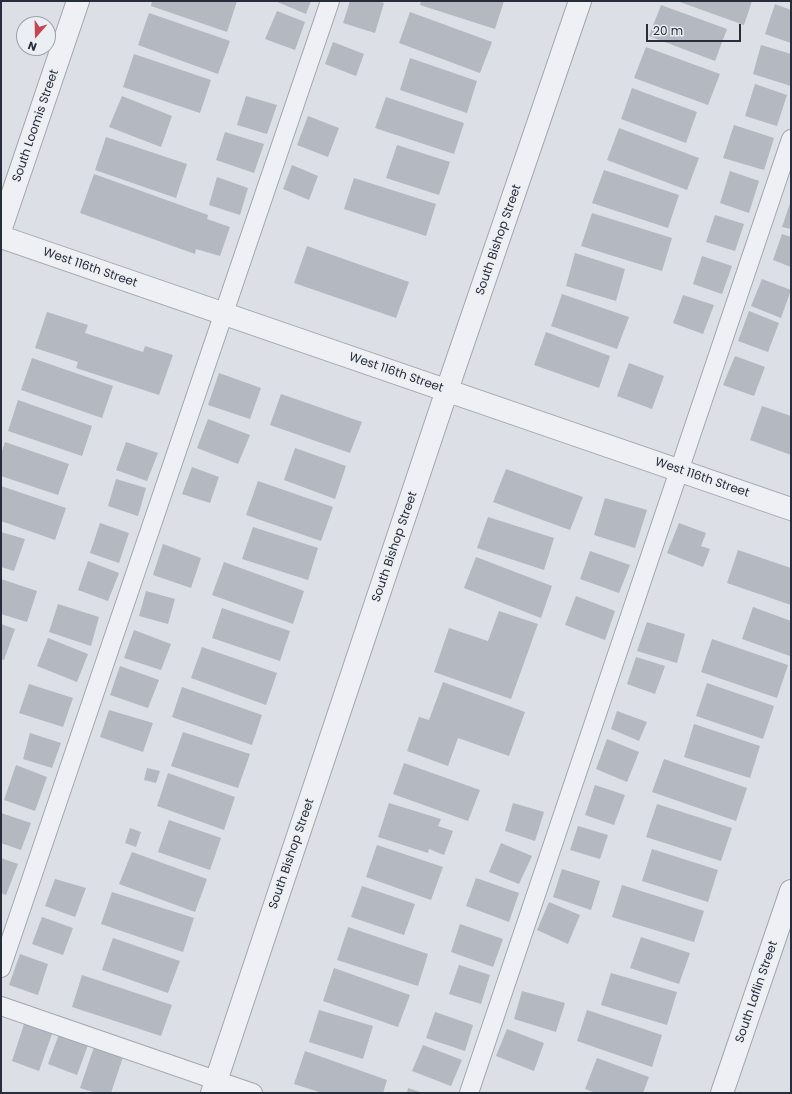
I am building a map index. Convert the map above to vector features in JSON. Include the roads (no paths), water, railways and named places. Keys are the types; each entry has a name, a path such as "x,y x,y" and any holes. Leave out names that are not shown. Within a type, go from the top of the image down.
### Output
{"street":[{"name":"South Loomis Street","path":"1,228 78,1"},
{"name":"South Bishop Street","path":"214,1086 447,390 580,1"},
{"name":"West 116th Street","path":"1,237 791,509"},
{"name":"South Laflin Street","path":"722,1093 791,891"}],"lane":[{"path":"1,968 330,1"},
{"path":"469,1093 791,139"},
{"path":"1,1006 214,1086 254,1093"}]}
